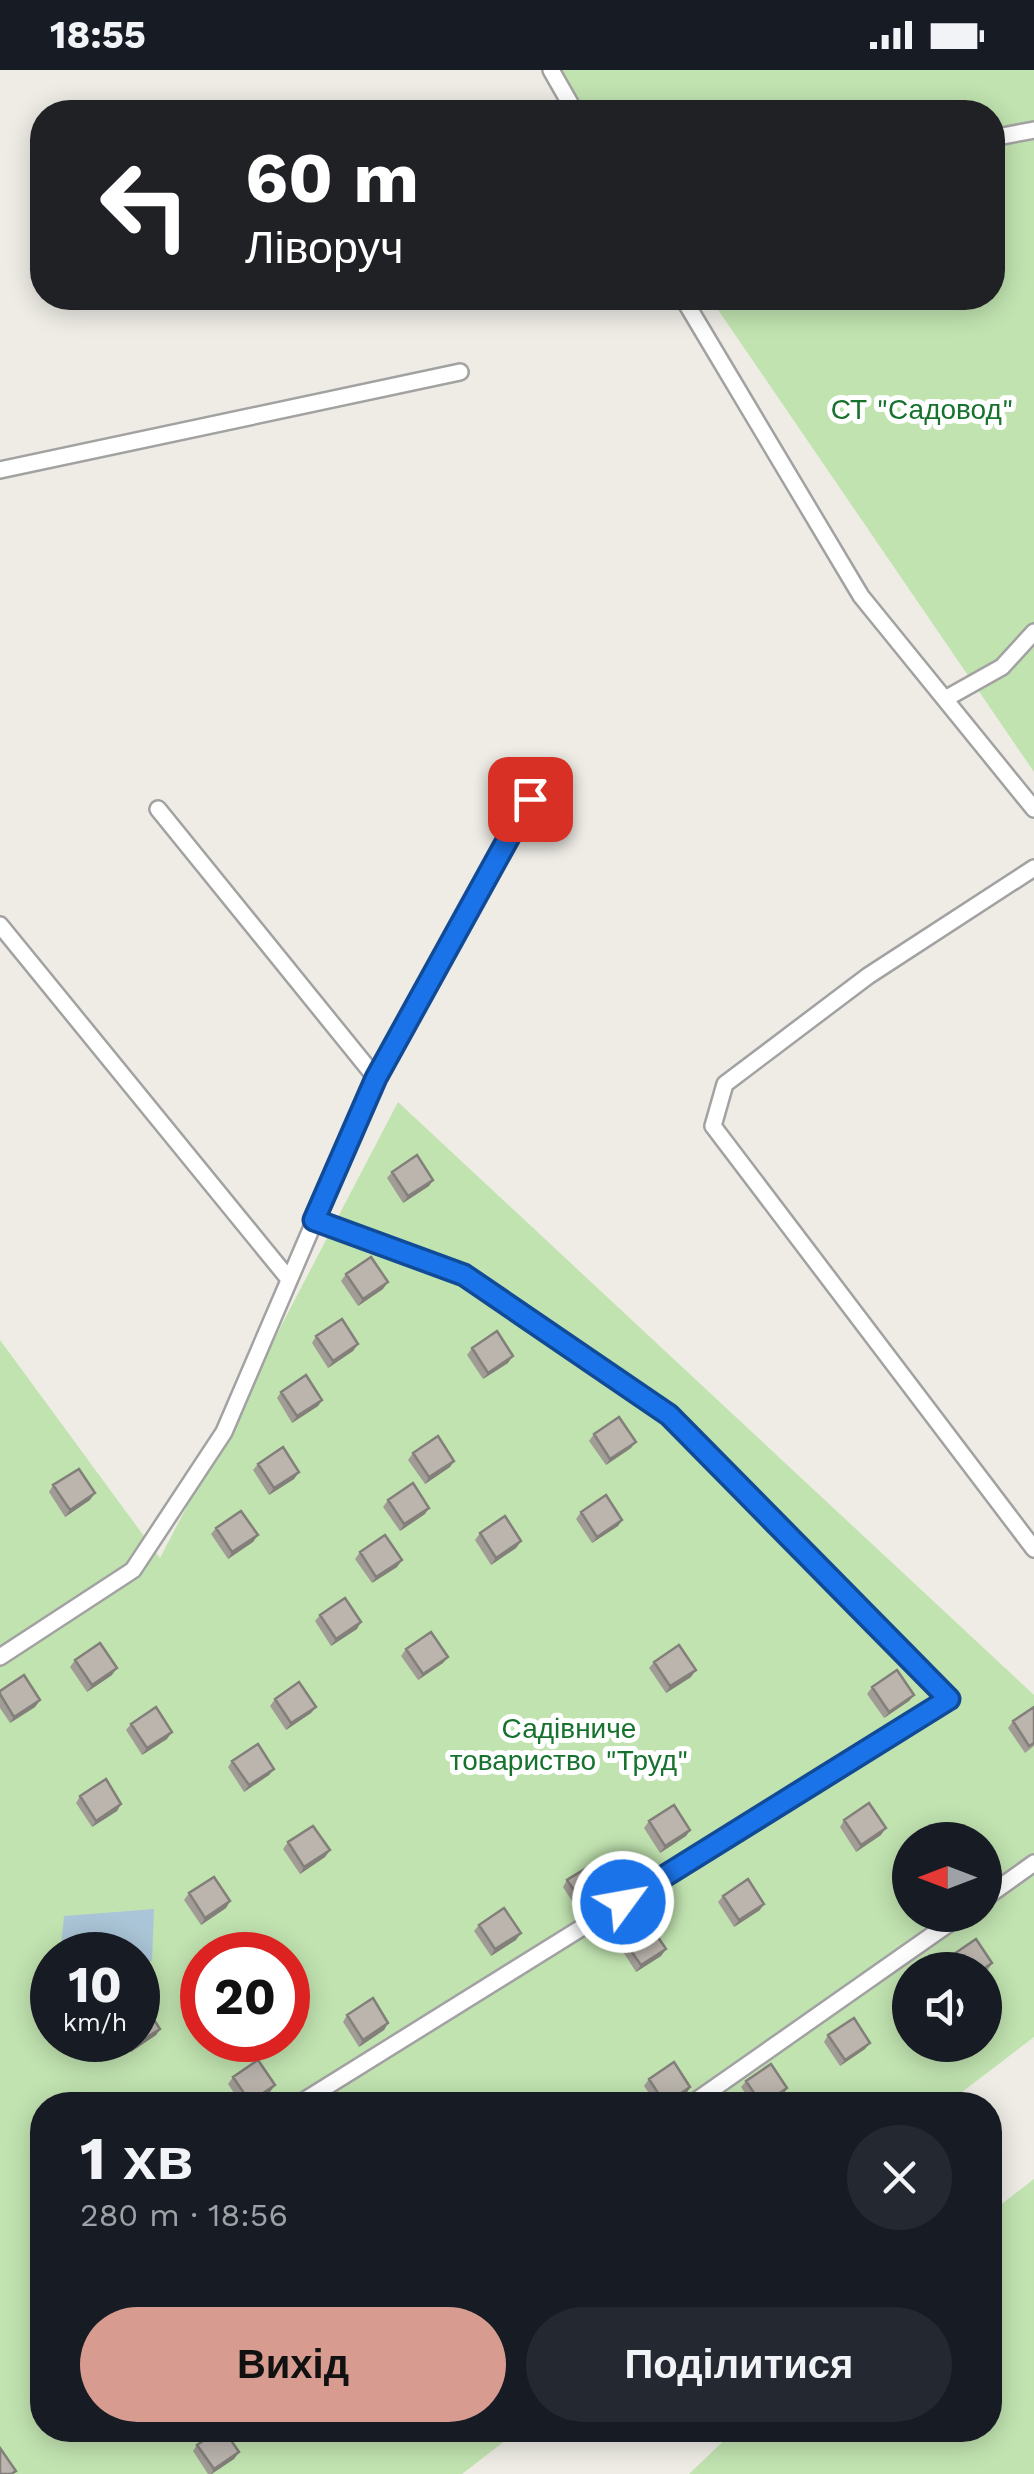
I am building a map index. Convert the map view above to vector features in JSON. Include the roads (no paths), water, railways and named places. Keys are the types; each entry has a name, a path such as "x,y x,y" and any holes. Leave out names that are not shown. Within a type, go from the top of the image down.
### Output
{"lane":[{"path":"551,70 568,100"},
{"path":"1005,136 1034,130"},
{"path":"690,310 861,596 1034,809"},
{"path":"0,470 460,372"},
{"path":"944,699 1002,667 1034,632"},
{"path":"0,1657 132,1570 224,1432 376,1078 530,799"},
{"path":"158,809 376,1078"},
{"path":"1034,868 868,976 725,1084 713,1126 1034,1549"},
{"path":"0,924 288,1278"},
{"path":"314,1220 464,1275 669,1415 949,1699 317,2092"},
{"path":"1002,1886 1034,1863"},
{"path":"709,2092 938,1932"}],"water":[{"path":"154,1909 153,1932 62,1932 64,1916"}],"park label":[{"name":"СТ \"Садовод\"","path":"922,409"},
{"name":"Садівниче товариство \"Труд\"","path":"569,1744"}]}
